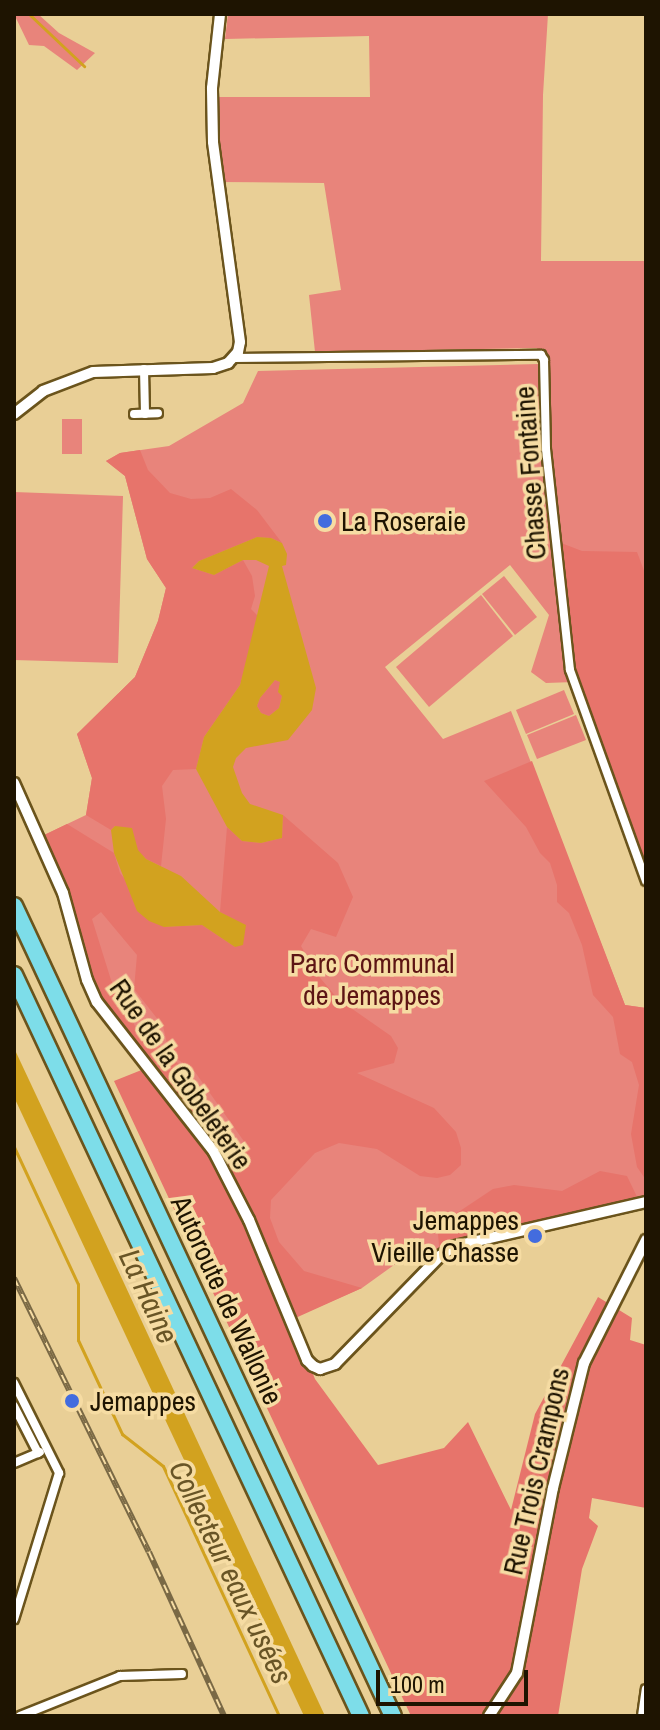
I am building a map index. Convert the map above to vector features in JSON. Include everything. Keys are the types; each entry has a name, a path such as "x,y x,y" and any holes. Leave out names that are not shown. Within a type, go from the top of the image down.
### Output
{"highway":[{"name":"Autoroute de Wallonie","path":"14,906 393,1716"},
{"name":"Autoroute de Wallonie","path":"14,975 361,1716"}],"street":[{"path":"14,414 28,400 73,378 93,372 213,368 234,358 240,342 213,142 212,88 220,14"},
{"name":"Chasse Fontaine","path":"234,358 541,355 546,449 570,670 646,881"},
{"path":"144,369 145,414"},
{"path":"134,414 158,413"},
{"name":"Rue de la Gobeleterie","path":"14,783 63,893 87,980 97,1002 214,1152 249,1220 307,1360 320,1369 335,1364 440,1256 455,1246 646,1202"},
{"name":"Rue Trois Crampons","path":"489,1716 517,1673 553,1488 584,1363 646,1240"},
{"path":"14,1383 59,1473 14,1619"},
{"path":"14,1406 38,1453"},
{"path":"14,1463 48,1449"},
{"path":"20,1716 120,1676 182,1674"},
{"path":"642,1716 646,1689"}],"green space":[{"path":"14,14 38,14 59,33 95,53 77,70 44,46 29,45"},
{"name":"Parc Communal de Jemappes","path":"228,14 548,14 543,95 541,261 646,261 646,881 574,682 546,683 531,672 549,615 510,565 385,667 443,739 511,711 625,1005 646,1008 646,1193 639,1201 466,1241 440,1256 419,1247 362,1288 291,1319 126,1037 40,837 86,815 92,778 77,734 135,677 158,621 166,588 147,559 125,476 106,461 120,453 169,446 243,403 258,371 539,364 537,348 315,352 309,295 341,290 324,183 219,182 212,97 370,97 369,36 225,39"},
{"path":"62,419 82,419 82,454 62,454"},
{"path":"14,492 123,496 118,663 14,660"},
{"path":"504,576 537,617 515,635 482,594"},
{"path":"481,595 513,636 429,707 396,667"},
{"path":"564,690 574,714 526,734 516,710"},
{"path":"576,715 586,740 537,759 527,735"}],"shaded area":[{"path":"140,450 148,470 170,493 191,499 210,498 231,489 257,510 282,543 257,537 199,561 192,568 214,575 243,560 252,576 255,596 251,609 259,617 240,685 204,737 196,769 173,770 162,786 166,819 161,866 146,859 115,826 111,830 86,815 92,778 77,734 135,677 158,621 166,588 147,559 125,476 106,461 120,453"},
{"path":"257,537 282,543 287,554 286,565 282,566 316,688 312,710 288,740 246,748 236,758 233,767 242,793 250,804 283,815 282,838 261,843 242,841 227,827 196,769 204,737 240,685 269,566 256,560 243,560 214,575 192,568 199,561","holes":["275,680 280,682 278,692 282,696 279,708 269,716 261,713 257,706 260,698"]},
{"path":"556,541 582,551 637,552 646,576 646,881 570,670"},
{"path":"275,680 280,682 282,696 279,708 269,716 261,713 257,706"},
{"path":"532,761 625,1005 646,1008 646,1180 637,1167 631,1134 639,1085 632,1062 620,1054 613,1017 593,995 582,945 569,913 557,902 557,885 550,863 540,853 526,827 484,781"},
{"path":"283,815 338,863 353,897 336,937 311,929 301,946 316,973 338,999 391,1036 398,1048 394,1063 357,1073 434,1108 456,1132 461,1148 461,1165 450,1175 437,1178 420,1176 377,1149 339,1143 315,1153 271,1200 270,1218 279,1242 304,1271 362,1288 291,1320 315,1379 378,1465 444,1448 468,1422 511,1510 535,1414 598,1297 632,1318 630,1340 646,1345 646,1508 592,1498 589,1518 598,1526 582,1569 558,1716 411,1716 114,1081 149,1067 217,1152 99,1001 40,837 67,824 114,853 120,873 164,927 202,925 235,947 233,919 220,912 227,827 242,841 261,843 282,838","holes":["101,912 137,955 134,989 163,1026 169,1052 137,1030 111,980 92,919","172,1055 195,1072 248,1147 230,1143"]},
{"path":"115,826 132,828 138,850 146,859 181,876 220,912 246,925 243,945 235,947 202,925 164,927 149,921 137,911 114,853 111,830"},
{"path":"14,1048 325,1716 304,1716 14,1097"},
{"path":"600,1171 627,1176 639,1201 466,1241 440,1256 438,1234 454,1215 493,1189 514,1185 562,1191"}],"waterway":[{"path":"29,14 84,66"},
{"name":"Collecteur eaux usées","path":"14,1147 78,1284 78,1340 122,1434 163,1466 279,1716"}],"railway":[{"path":"14,1278 149,1552 224,1716"}],"place":[{"name":"La Roseraie","path":"325,521"},
{"name":"Jemappes Vieille Chasse","path":"535,1236"},
{"name":"Jemappes","path":"72,1401"}],"water label":[{"name":"La Haine","path":"149,1296"}]}
